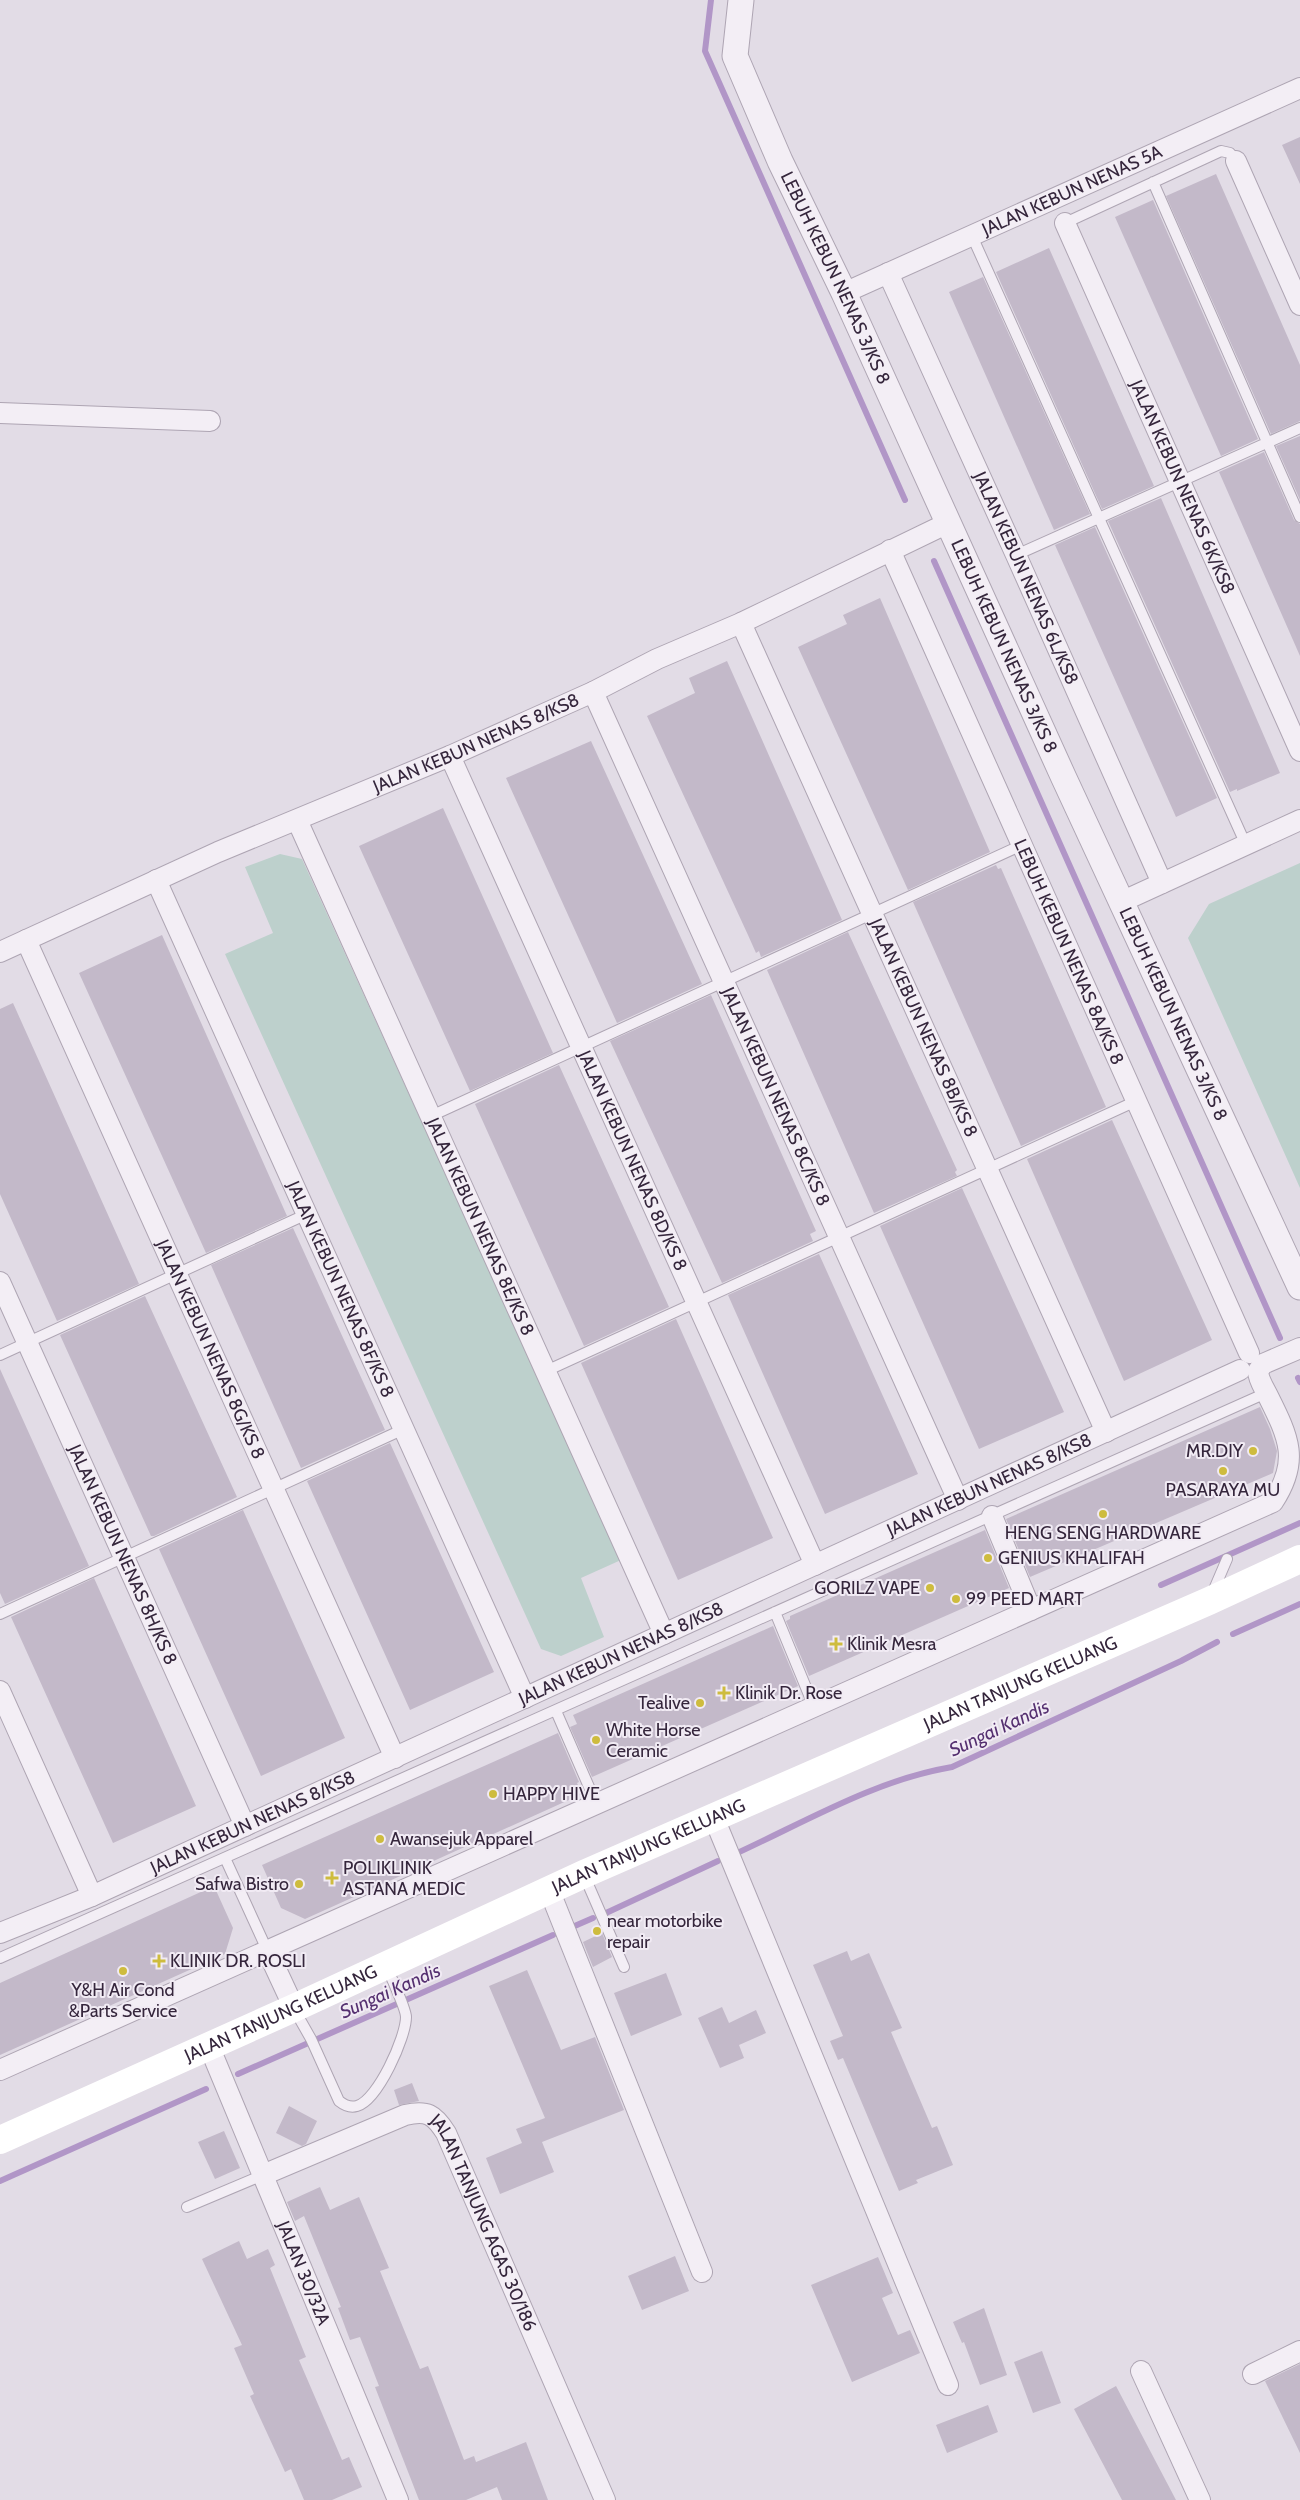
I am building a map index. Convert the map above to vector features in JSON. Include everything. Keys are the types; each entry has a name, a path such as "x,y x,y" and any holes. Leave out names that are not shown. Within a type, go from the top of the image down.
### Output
{"main road":[{"name":"JALAN TANJUNG KELUANG","path":"0,2140 294,2008 391,1979 584,1874 1209,1601 1300,1559"}],"street":[{"name":"LEBUH KEBUN NENAS 3/KS 8","path":"742,0 735,56 780,161 844,293 1121,902 1300,1287"},
{"name":"JALAN KEBUN NENAS 5A","path":"844,293 1300,88"},
{"path":"1236,161 1300,306"},
{"name":"JALAN KEBUN NENAS 6K/KS8","path":"1065,223 1300,751"},
{"name":"JALAN KEBUN NENAS 6L/KS8","path":"888,273 1162,884"},
{"path":"0,414 210,421"},
{"name":"JALAN KEBUN NENAS 8/KS8","path":"0,952 218,852 450,756 593,692 657,659 741,623 948,523"},
{"name":"LEBUH KEBUN NENAS 8A/KS 8","path":"890,550 1251,1363"},
{"name":"JALAN KEBUN NENAS 8B/KS 8","path":"741,623 1106,1432"},
{"name":"JALAN KEBUN NENAS 8C/KS 8","path":"593,692 958,1500"},
{"name":"JALAN KEBUN NENAS 8D/KS 8","path":"450,756 815,1565"},
{"name":"JALAN KEBUN NENAS 8E/KS 8","path":"297,820 664,1634"},
{"path":"1121,902 1300,820"},
{"name":"JALAN KEBUN NENAS 8F/KS 8","path":"156,880 525,1698"},
{"name":"JALAN KEBUN NENAS 8G/KS 8","path":"26,940 395,1758"},
{"name":"JALAN KEBUN NENAS 8H/KS 8","path":"0,1282 245,1826"},
{"name":"JALAN KEBUN NENAS 8/KS8","path":"0,1933 92,1896 395,1758 1106,1432 1251,1363 1300,1348"},
{"path":"0,2070 1273,1502 1282,1492 1295,1466 1294,1448 1251,1363"},
{"path":"992,1516 1031,1610"},
{"path":"0,1691 92,1896"},
{"path":"714,1818 948,2385"},
{"path":"550,1892 702,2272"},
{"path":"268,1952 294,2008"},
{"name":"JALAN 30/32A","path":"209,2046 398,2500"},
{"name":"JALAN TANJUNG AGAS 30/186","path":"263,2175 405,2115 421,2111 438,2119 446,2133 605,2500"},
{"path":"1253,2374 1300,2351"},
{"path":"1141,2371 1200,2500"}],"lane":[{"path":"1065,223 1221,151 1230,154 1236,161"},
{"path":"1153,182 1300,517"},
{"path":"972,236 1246,845"},
{"path":"1016,555 1300,428"},
{"path":"431,1116 1022,845"},
{"path":"546,1371 1134,1102"},
{"path":"0,1354 307,1214"},
{"path":"0,1958 1266,1393"},
{"path":"0,1614 404,1429"},
{"path":"1209,1601 1227,1559"},
{"path":"775,1612 814,1707"},
{"path":"556,1711 596,1803"},
{"path":"225,1858 268,1952"},
{"path":"584,1874 624,1966"},
{"path":"294,2008 311,2039 339,2101 346,2106 357,2106 366,2100 383,2078 405,2031 406,2014 391,1979"},
{"path":"187,2207 263,2175"}],"shaded area":[{"path":"280,854 302,859 621,1560 581,1578 604,1637 561,1656 541,1649 225,954 273,933 245,867"},
{"path":"1300,863 1300,1188 1188,938 1209,904"}],"building":[{"path":"1300,137 1300,184 1282,145"},
{"path":"1216,174 1300,365 1300,421 1271,434 1166,196"},
{"path":"1153,200 1258,439 1221,456 1115,217"},
{"path":"1049,248 1154,486 1102,509 996,272"},
{"path":"983,277 1090,514 1054,530 949,292"},
{"path":"1300,436 1300,500 1276,446"},
{"path":"1264,452 1294,520 1300,524 1300,656 1219,472"},
{"path":"1161,498 1280,773 1237,791 1237,789 1230,792 1108,521"},
{"path":"1095,527 1217,798 1176,817 1055,545"},
{"path":"880,598 990,852 908,890 798,647 847,624 843,615"},
{"path":"727,661 842,920 761,957 759,951 756,953 647,716 695,693 689,678"},
{"path":"591,741 702,984 617,1023 506,778"},
{"path":"443,808 553,1053 470,1091 359,846"},
{"path":"996,865 998,869 1001,868 1106,1107 1021,1146 913,902"},
{"path":"848,932 957,1170 955,1172 957,1176 874,1213 767,970"},
{"path":"162,935 287,1216 206,1253 79,973"},
{"path":"711,995 816,1231 810,1234 813,1241 722,1283 610,1041"},
{"path":"13,1003 139,1284 57,1321 0,1194 0,1009"},
{"path":"559,1065 669,1307 584,1346 475,1104"},
{"path":"1112,1120 1212,1340 1124,1381 1027,1159"},
{"path":"962,1188 1064,1412 979,1449 880,1226"},
{"path":"293,1228 385,1430 301,1468 211,1265"},
{"path":"819,1254 918,1474 825,1514 728,1295"},
{"path":"145,1296 237,1497 154,1536 151,1536 60,1335"},
{"path":"676,1319 773,1538 678,1580 581,1363"},
{"path":"0,1369 89,1566 5,1604 0,1593"},
{"path":"1260,1407 1277,1451 1273,1473 1030,1577 1006,1519"},
{"path":"390,1443 494,1672 410,1710 307,1481"},
{"path":"243,1510 345,1738 261,1776 159,1549"},
{"path":"985,1530 1009,1588 809,1676 786,1621 790,1619 790,1616"},
{"path":"94,1578 196,1806 113,1843 11,1617"},
{"path":"773,1626 798,1686 592,1777 570,1727 577,1724 573,1715"},
{"path":"558,1733 579,1782 577,1783 582,1794 305,1919 281,1908 262,1865"},
{"path":"214,1886 233,1928 225,1954 0,2055 0,1983"},
{"path":"602,1933 612,1957 593,1967 583,1942"},
{"path":"847,1951 851,1961 869,1953 902,2028 891,2032 932,2128 937,2126 953,2165 916,2180 918,2183 899,2191 843,2058 838,2060 830,2041 843,2036 813,1965"},
{"path":"527,1970 561,2050 595,2037 624,2110 542,2142 554,2172 500,2194 486,2158 522,2143 516,2129 545,2118 489,1986"},
{"path":"666,1973 682,2015 631,2036 614,1993"},
{"path":"722,2007 729,2023 756,2010 766,2033 739,2045 744,2058 720,2068 698,2018"},
{"path":"412,2083 419,2101 399,2105 394,2090"},
{"path":"289,2106 317,2121 306,2144 302,2146 276,2133"},
{"path":"224,2131 240,2168 215,2179 198,2142"},
{"path":"320,2187 330,2210 359,2197 389,2268 380,2271 420,2369 428,2366 464,2460 474,2456 476,2462 526,2442 548,2500 502,2500 497,2487 466,2500 419,2500 375,2387 379,2386 360,2337 350,2340 338,2308 341,2307 304,2216 295,2221 287,2202"},
{"path":"239,2241 247,2259 268,2249 275,2265 270,2268 306,2357 299,2360 342,2460 349,2457 362,2487 332,2500 304,2500 291,2469 285,2472 250,2396 254,2394 234,2348 242,2345 202,2259"},
{"path":"675,2256 689,2291 642,2310 628,2276"},
{"path":"878,2257 893,2293 882,2298 898,2335 910,2330 920,2353 852,2382 811,2285"},
{"path":"984,2308 1007,2375 980,2385 964,2342 962,2343 953,2322"},
{"path":"1042,2351 1061,2403 1033,2413 1014,2362"},
{"path":"1300,2364 1300,2453 1265,2381"},
{"path":"1116,2386 1176,2500 1122,2500 1074,2409"},
{"path":"988,2405 998,2432 947,2453 936,2425"}],"waterway":[{"path":"711,0 705,51 905,500"},
{"path":"934,561 1280,1338"},
{"path":"1298,1378 1300,1382"},
{"path":"1161,1585 1300,1523"},
{"name":"Sungai Kandis","path":"1233,1634 1300,1604"},
{"name":"Sungai Kandis","path":"735,1854 868,1792 923,1773 952,1767 1181,1661 1217,1642"},
{"name":"Sungai Kandis","path":"606,1913 718,1861"},
{"name":"Sungai Kandis","path":"570,1928 593,1918"},
{"name":"Sungai Kandis","path":"238,2074 553,1935"},
{"name":"Sungai Kandis","path":"0,2181 206,2089"}],"place":[{"name":"MR.DIY","path":"1253,1451"},
{"name":"PASARAYA MU","path":"1223,1471"},
{"name":"HENG SENG HARDWARE","path":"1103,1514"},
{"name":"GENIUS KHALIFAH","path":"988,1558"},
{"name":"GORILZ VAPE","path":"930,1588"},
{"name":"99 PEED MART","path":"956,1599"},
{"name":"Klinik Mesra","path":"836,1644"},
{"name":"Klinik Dr. Rose","path":"724,1693"},
{"name":"Tealive","path":"700,1703"},
{"name":"White Horse Ceramic","path":"596,1740"},
{"name":"HAPPY HIVE","path":"493,1794"},
{"name":"Awansejuk Apparel","path":"380,1839"},
{"name":"POLIKLINIK ASTANA MEDIC","path":"332,1878"},
{"name":"Safwa Bistro","path":"299,1884"},
{"name":"near motorbike repair","path":"597,1931"},
{"name":"KLINIK DR. ROSLI","path":"159,1961"},
{"name":"Y&H Air Cond &Parts Service","path":"123,1971"}]}
